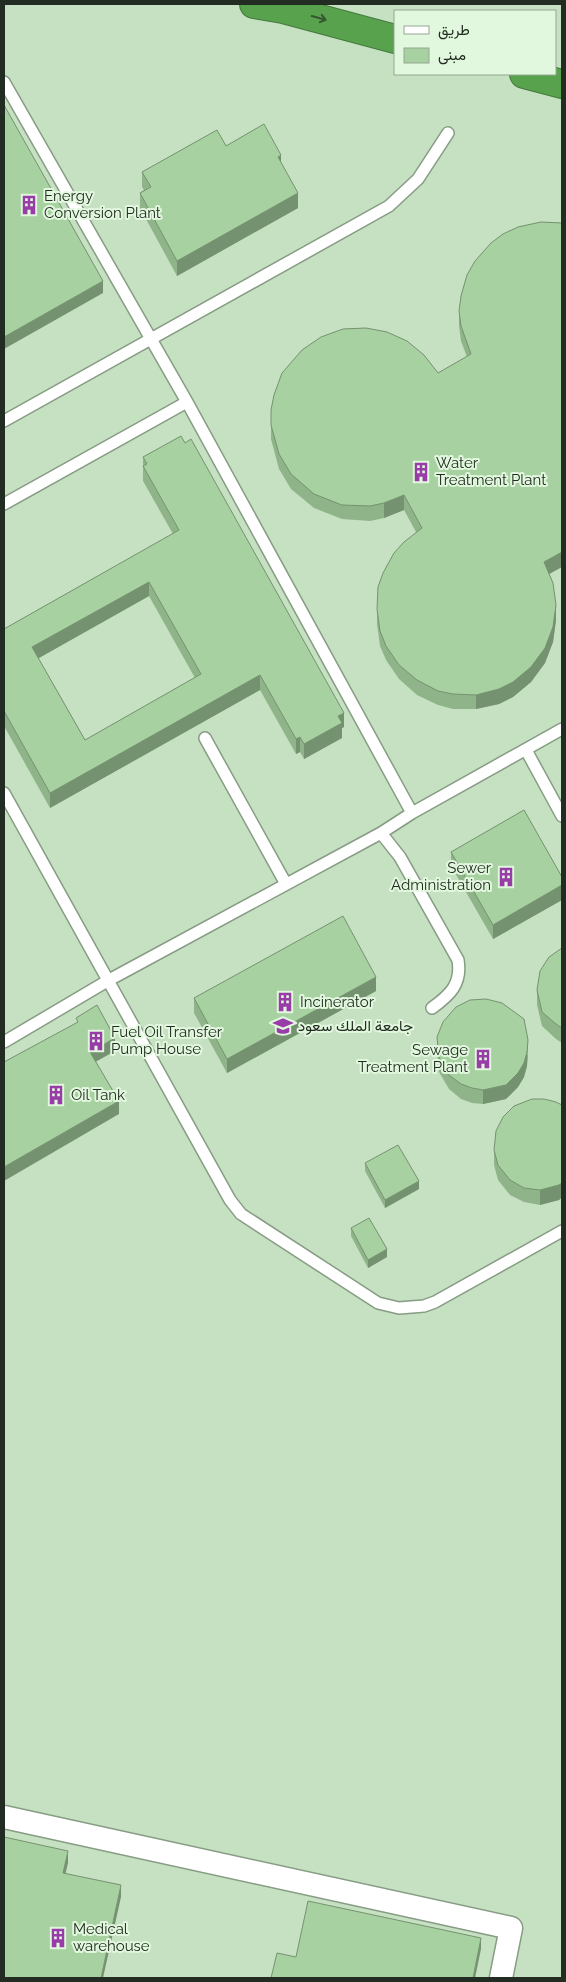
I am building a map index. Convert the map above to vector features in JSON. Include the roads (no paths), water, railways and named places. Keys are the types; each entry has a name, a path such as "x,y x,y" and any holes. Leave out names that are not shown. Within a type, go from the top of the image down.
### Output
{"highway":[{"path":"254,4 283,9 394,39"},
{"path":"528,75 562,84"}],"street":[{"path":"4,1817 511,1928 501,1978"}],"lane":[{"path":"4,82 187,402 412,813"},
{"path":"4,421 389,206 418,179 448,133"},
{"path":"4,504 187,402"},
{"path":"4,1042 109,980 380,833 562,729"},
{"path":"204,738 286,884"},
{"path":"526,750 562,816"},
{"path":"4,793 235,1208 248,1219 369,1298 399,1308 424,1306 435,1302 562,1231"},
{"path":"380,833 400,857 458,960 460,970 455,988 432,1008"}],"place":[{"name":"Energy Conversion Plant","path":"29,205"},
{"name":"Water Treatment Plant","path":"421,472"},
{"name":"Sewer Administration","path":"506,877"},
{"name":"Incinerator","path":"285,1002"},
{"name":"جامعة الملك سعود","path":"283,1026"},
{"name":"Fuel Oil Transfer Pump House","path":"96,1041"},
{"name":"Sewage Treatment Plant","path":"483,1059"},
{"name":"Oil Tank","path":"56,1095"},
{"name":"Medical warehouse","path":"58,1938"}]}
